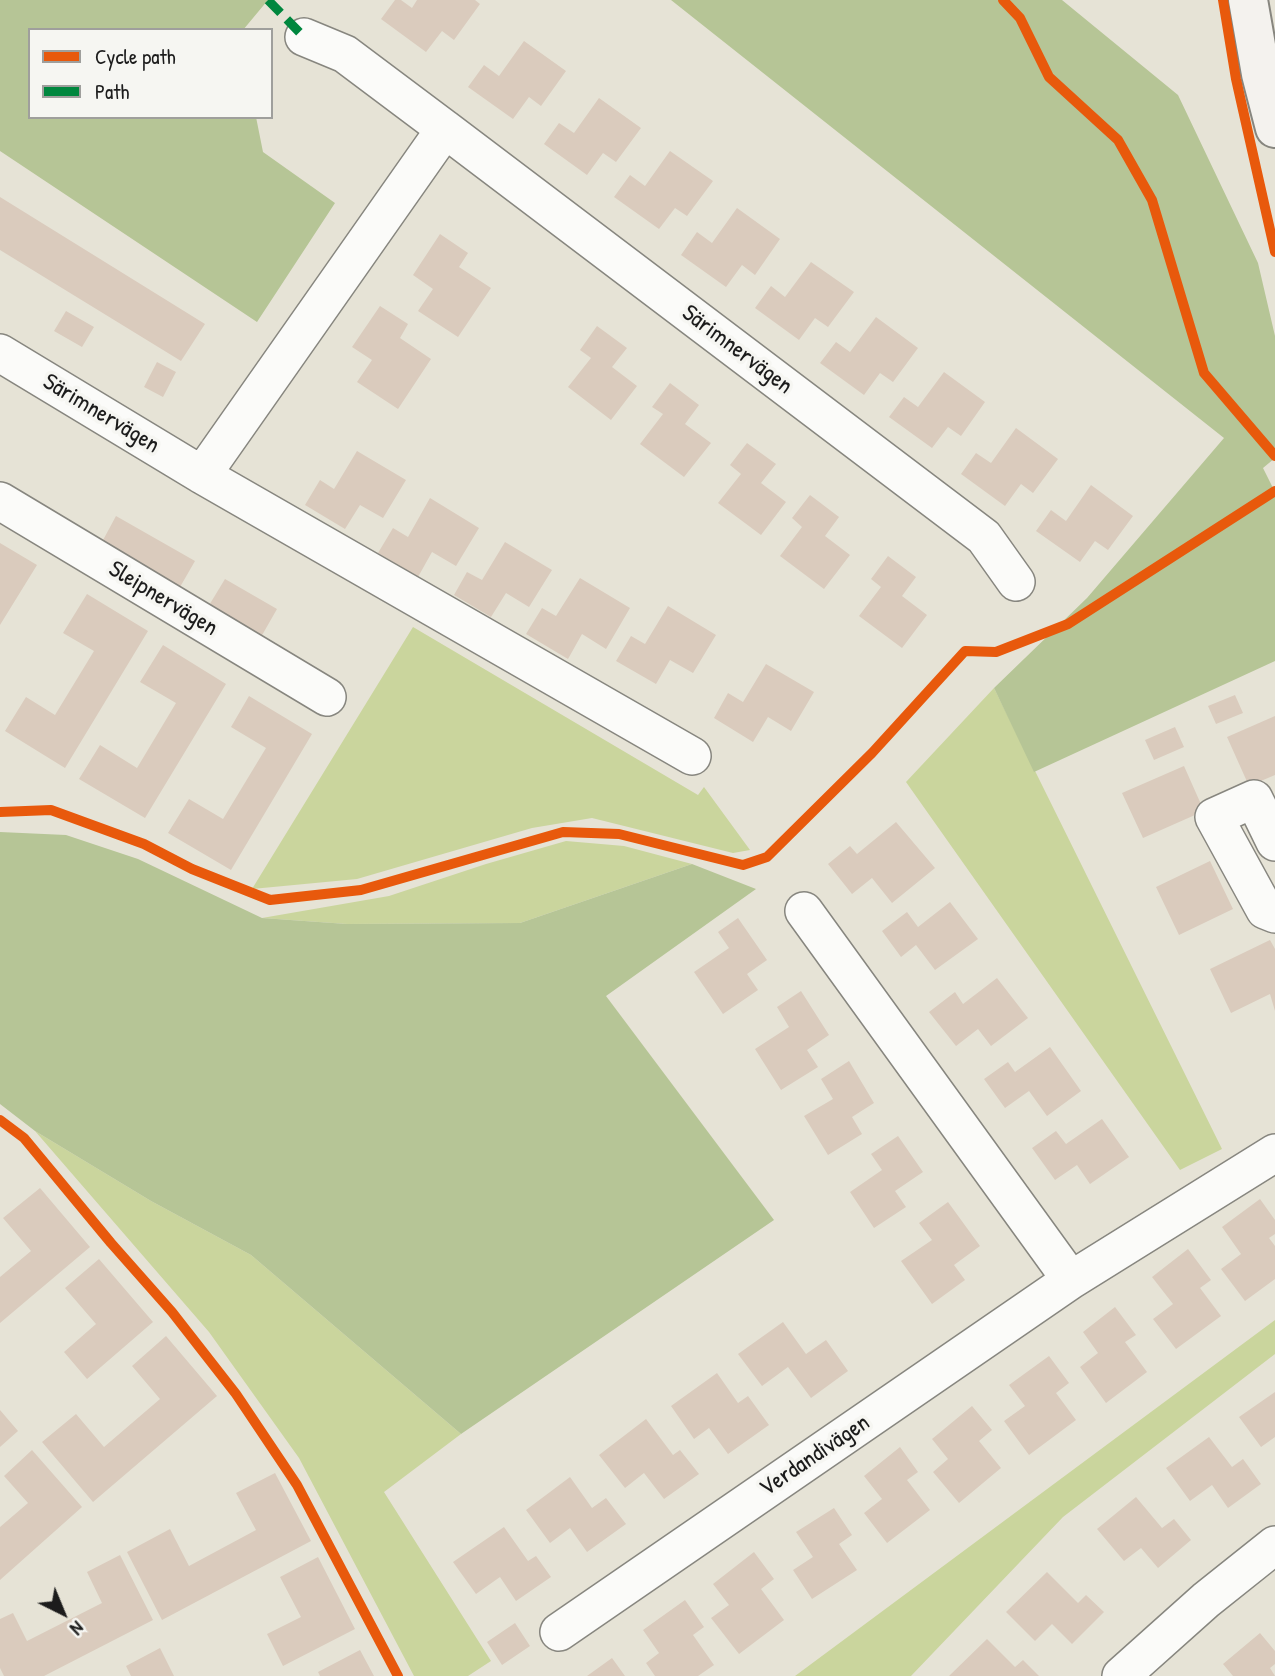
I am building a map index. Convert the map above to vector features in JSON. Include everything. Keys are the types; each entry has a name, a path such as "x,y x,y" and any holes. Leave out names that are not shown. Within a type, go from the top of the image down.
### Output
{"main road":[{"path":"1248,0 1261,74 1275,128"}],"street":[{"name":"Särimnervägen","path":"304,37 345,54 984,537 1016,582"},
{"path":"202,475 445,129"},
{"name":"Särimnervägen","path":"0,353 202,475 692,756"},
{"name":"Sleipnervägen","path":"0,501 327,697"},
{"path":"1275,842 1254,799 1214,817 1265,910 1275,914"},
{"path":"804,911 1072,1280"},
{"name":"Verdandivägen","path":"559,1632 1072,1280 1275,1153"},
{"path":"1121,1676 1206,1600 1275,1545"}],"green space":[{"path":"0,0 268,0 245,28 28,28 28,119 256,119 263,152 335,203 257,322 0,151"},
{"path":"671,0 1062,0 1178,95 1258,263 1275,336 1275,458 1263,468 1275,492 1275,661 1034,772 994,688 1087,598 1224,438"},
{"path":"413,627 698,795 704,787 750,850 733,853 592,818 532,828 357,879 252,889"},
{"path":"994,688 1222,1149 1180,1170 906,782"},
{"path":"0,832 66,835 138,859 262,918 347,924 520,923 692,864 756,889 606,996 774,1220 461,1434 251,1255 151,1201 35,1131 0,1104"},
{"path":"566,841 624,846 692,864 520,923 347,924 262,918 389,896"},
{"path":"35,1131 151,1201 251,1255 461,1434 384,1492 491,1661 468,1676 414,1676 299,1458 209,1332"},
{"path":"1275,1320 1275,1354 1063,1517 911,1676 795,1676"}],"building":[{"path":"395,0 401,0 412,8 417,0 475,0 480,4 454,40 442,31 426,52 381,19"},
{"path":"524,41 566,71 541,106 529,97 513,119 468,87 484,65 499,76"},
{"path":"599,98 641,128 616,162 603,153 587,175 544,144 559,123 574,133"},
{"path":"670,151 713,181 687,216 675,208 659,229 614,197 630,175 645,186"},
{"path":"0,197 205,324 181,361 0,250"},
{"path":"737,208 780,239 755,275 742,265 726,287 681,255 697,232 712,243"},
{"path":"440,234 468,253 459,267 491,288 458,337 418,311 433,289 413,275"},
{"path":"811,262 854,292 828,327 815,318 799,340 755,308 771,286 785,297"},
{"path":"380,306 408,324 400,338 431,359 398,409 357,382 372,360 352,347"},
{"path":"66,311 94,327 82,347 54,331"},
{"path":"876,317 918,348 893,382 880,373 864,395 820,363 836,342 850,352"},
{"path":"597,326 627,348 612,367 637,386 611,420 568,387 591,358 580,350"},
{"path":"157,362 176,372 163,397 144,387"},
{"path":"944,372 985,402 961,436 948,427 932,448 889,417 904,397 918,407"},
{"path":"670,383 699,405 685,424 711,443 684,477 640,444 663,414 652,407"},
{"path":"1016,428 1058,459 1033,493 1021,484 1005,506 961,474 976,453 991,463"},
{"path":"747,443 776,464 761,483 786,502 761,535 718,503 741,474 730,465"},
{"path":"357,451 406,480 383,518 360,505 345,529 305,505 320,480 334,489"},
{"path":"1091,485 1133,516 1108,550 1095,541 1080,562 1036,531 1051,510 1066,521"},
{"path":"810,495 839,517 825,536 850,555 824,589 780,556 802,527 792,518"},
{"path":"430,498 479,528 456,566 432,552 418,577 378,553 393,528 408,537"},
{"path":"116,516 195,561 180,587 102,542"},
{"path":"505,542 552,570 529,607 506,593 491,617 454,595 467,572 482,580"},
{"path":"0,543 37,565 0,625"},
{"path":"888,556 916,577 902,596 927,615 902,648 859,616 881,587 871,579"},
{"path":"580,578 630,608 606,649 582,634 568,659 526,634 542,608 556,616"},
{"path":"225,579 277,609 261,637 208,607"},
{"path":"87,594 148,631 65,768 5,731 26,697 55,715 94,651 63,633"},
{"path":"668,606 716,635 693,673 670,660 656,684 616,661 631,636 645,644"},
{"path":"163,645 226,684 145,818 79,779 100,745 137,768 176,703 140,682"},
{"path":"766,664 814,692 791,731 768,717 753,742 714,718 728,693 743,702"},
{"path":"1235,695 1243,713 1216,724 1208,706"},
{"path":"249,696 312,734 231,870 168,833 189,799 223,819 266,748 231,727"},
{"path":"1275,716 1275,775 1249,786 1227,737"},
{"path":"1175,727 1184,747 1154,760 1145,740"},
{"path":"1184,766 1204,811 1143,838 1122,793"},
{"path":"896,822 935,868 892,903 872,878 852,894 828,864 850,846 857,854"},
{"path":"1210,861 1233,909 1179,935 1156,887"},
{"path":"950,902 978,939 935,970 916,945 901,957 882,931 907,912 918,927"},
{"path":"738,918 767,960 747,974 758,990 723,1014 694,972 729,948 718,932"},
{"path":"1270,940 1275,949 1275,1011 1270,994 1231,1013 1210,969"},
{"path":"997,978 1028,1018 991,1046 978,1029 956,1046 929,1012 955,992 963,1004"},
{"path":"801,991 829,1035 807,1050 818,1067 781,1090 755,1049 789,1027 777,1007"},
{"path":"1050,1047 1081,1091 1047,1116 1029,1091 1005,1108 984,1079 1008,1062 1015,1072"},
{"path":"849,1061 874,1103 852,1117 862,1134 828,1155 804,1116 833,1099 821,1079"},
{"path":"1102,1119 1129,1157 1090,1184 1077,1165 1055,1180 1032,1148 1056,1131 1066,1144"},
{"path":"898,1136 923,1172 895,1191 906,1207 874,1228 850,1192 882,1170 871,1154"},
{"path":"40,1188 90,1247 0,1323 0,1277 31,1251 3,1218"},
{"path":"1260,1199 1275,1220 1275,1234 1269,1238 1275,1246 1275,1279 1245,1301 1221,1269 1241,1254 1222,1227"},
{"path":"948,1202 980,1246 954,1265 965,1280 932,1304 901,1261 932,1240 919,1223"},
{"path":"1188,1249 1211,1280 1200,1288 1221,1316 1176,1349 1153,1319 1173,1304 1152,1277"},
{"path":"99,1259 153,1322 87,1379 64,1352 96,1324 65,1288"},
{"path":"1115,1307 1136,1335 1125,1342 1147,1372 1106,1403 1080,1367 1098,1353 1083,1332"},
{"path":"783,1322 806,1354 826,1340 848,1371 811,1398 788,1367 762,1386 738,1354"},
{"path":"166,1336 217,1396 93,1502 42,1442 76,1414 104,1447 160,1399 132,1366"},
{"path":"1049,1356 1069,1383 1056,1393 1076,1420 1029,1455 1004,1421 1025,1406 1009,1385"},
{"path":"717,1373 738,1403 748,1396 769,1425 728,1454 709,1428 694,1439 671,1406"},
{"path":"1275,1392 1275,1437 1261,1447 1239,1417"},
{"path":"972,1406 992,1430 979,1441 1001,1468 959,1503 933,1472 948,1459 932,1439"},
{"path":"0,1410 18,1431 0,1447"},
{"path":"646,1419 673,1455 680,1450 699,1474 664,1499 644,1473 625,1488 599,1455"},
{"path":"1209,1437 1232,1467 1243,1459 1261,1484 1228,1508 1212,1485 1190,1501 1166,1468"},
{"path":"900,1447 918,1472 907,1480 930,1510 887,1543 864,1513 882,1499 864,1476"},
{"path":"32,1450 82,1507 0,1580 0,1527 28,1503 4,1476"},
{"path":"275,1473 311,1541 162,1620 127,1552 170,1529 189,1566 256,1530 236,1493"},
{"path":"570,1477 592,1508 606,1498 626,1524 587,1552 570,1528 550,1543 526,1510"},
{"path":"1136,1497 1162,1528 1174,1519 1191,1540 1158,1568 1141,1548 1124,1561 1097,1529"},
{"path":"834,1508 852,1535 839,1544 857,1570 812,1599 793,1570 813,1557 796,1532"},
{"path":"504,1527 528,1561 536,1556 551,1577 516,1601 500,1577 476,1594 453,1562"},
{"path":"754,1552 774,1579 761,1589 784,1620 739,1654 711,1618 729,1605 713,1584"},
{"path":"120,1555 153,1620 44,1676 4,1676 0,1668 0,1619 13,1613 27,1641 102,1603 87,1572"},
{"path":"318,1557 355,1629 283,1666 267,1634 301,1617 280,1577"},
{"path":"1047,1572 1078,1603 1086,1595 1104,1612 1072,1644 1052,1624 1035,1641 1006,1612"},
{"path":"685,1600 704,1627 693,1635 714,1665 698,1676 655,1676 646,1663 659,1653 643,1630"},
{"path":"515,1623 530,1646 502,1665 487,1642"},
{"path":"1260,1633 1275,1651 1275,1664 1270,1668 1275,1676 1233,1676 1223,1664"},
{"path":"987,1639 1015,1667 1023,1660 1039,1676 949,1676"},
{"path":"160,1648 174,1676 131,1676 126,1666"},
{"path":"360,1650 374,1676 320,1676 318,1672"},
{"path":"612,1658 625,1676 587,1676"}],"marked path":[{"path":"268,0 304,37"}],"cycle path":[{"path":"1003,0 1020,18 1049,77 1118,140 1152,200 1204,373 1275,456"},
{"path":"1223,0 1236,79 1275,252"},
{"path":"0,812 51,810 144,844 192,869 270,900 361,890 563,832 619,834 743,865 767,857 872,753 965,651 996,652 1068,624 1275,491"},
{"path":"0,1120 24,1138 172,1312 236,1394 297,1485 398,1676"}]}
